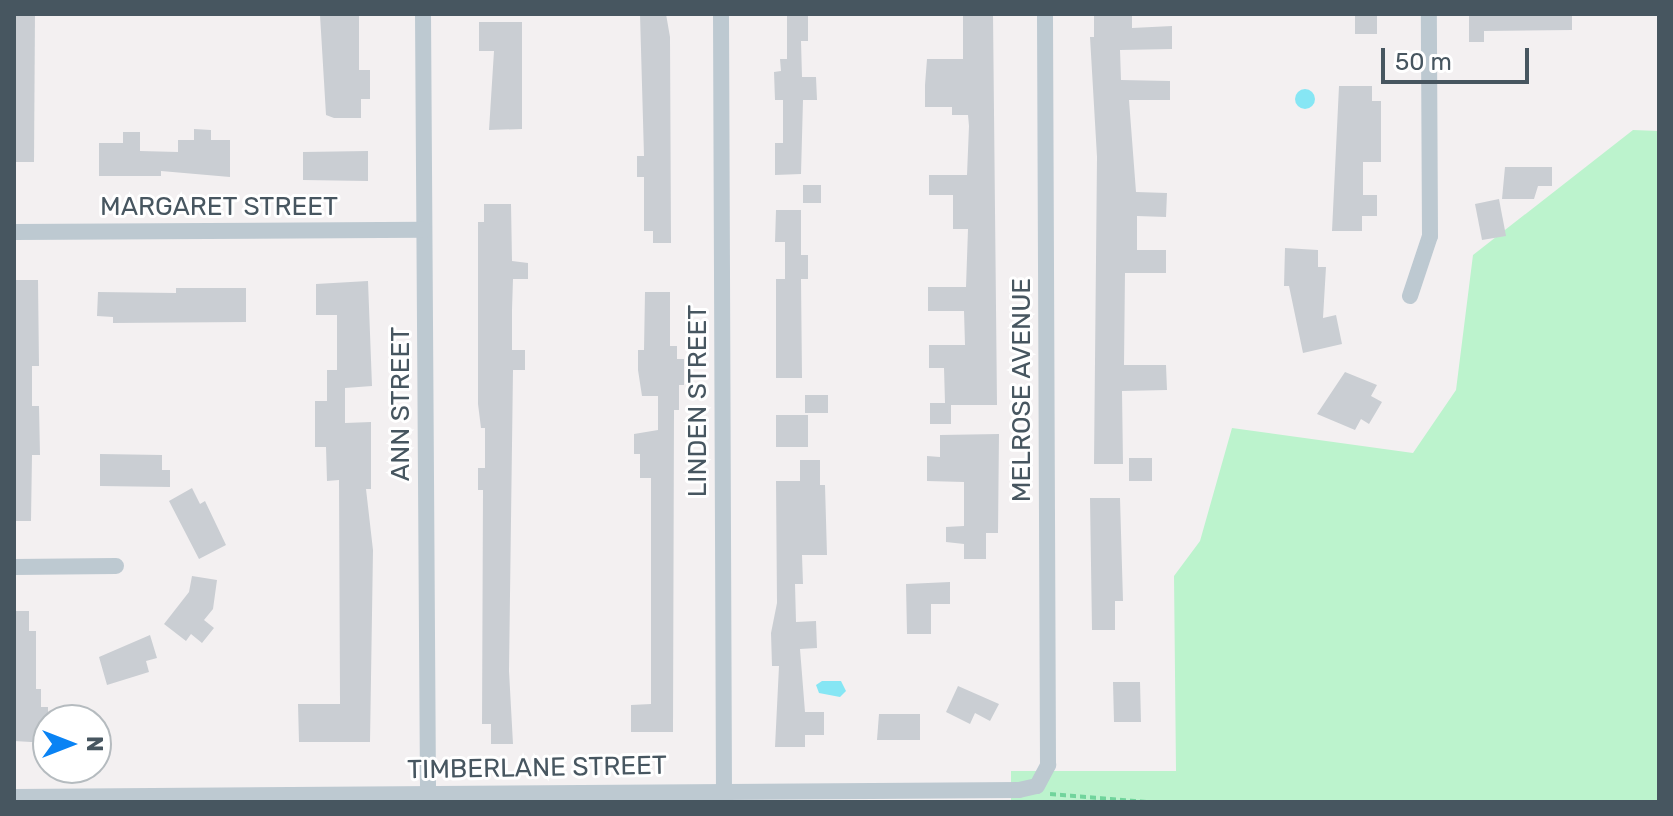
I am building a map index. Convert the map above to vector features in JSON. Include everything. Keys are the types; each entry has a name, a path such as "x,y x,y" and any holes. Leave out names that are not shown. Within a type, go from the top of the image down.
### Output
{"street":[{"name":"ANN STREET","path":"423,14 428,794"},
{"name":"LINDEN STREET","path":"721,14 724,789"},
{"name":"MELROSE AVENUE","path":"1037,786 1048,765 1045,14"},
{"path":"1410,296 1430,236 1429,14"},
{"name":"MARGARET STREET","path":"14,232 424,230"},
{"path":"14,567 116,566"},
{"name":"TIMBERLANE STREET","path":"14,797 250,799 428,794 559,798 724,789 1019,790 1037,786"}],"path":[{"path":"1037,786 1043,793 1147,802"}],"green space":[{"path":"1633,130 1659,131 1659,802 1011,802 1011,771 1176,771 1174,576 1200,541 1232,428 1413,453 1456,390 1473,255"}],"water":[{"path":"1305,89 1312,92 1315,99 1312,106 1305,109 1298,106 1295,99 1298,92"},
{"path":"822,681 841,681 846,691 840,697 819,693 816,685"}],"building":[{"path":"14,14 35,14 34,162 14,162"},
{"path":"359,14 359,70 370,70 370,99 361,99 361,118 334,118 326,115 320,15"},
{"path":"640,14 666,14 670,37 671,243 653,243 653,231 644,231 644,177 637,177 637,156 644,156"},
{"path":"787,14 808,14 808,41 801,41 802,77 816,77 817,100 803,100 801,174 775,175 775,143 783,143 783,100 775,100 774,72 781,71 780,59 787,59"},
{"path":"963,14 993,14 997,405 951,405 951,424 930,424 930,403 945,403 944,368 929,368 929,345 965,345 964,311 928,311 928,287 966,287 968,229 953,229 953,195 929,195 929,175 967,175 969,126 968,115 952,115 952,107 925,107 927,59 963,59"},
{"path":"1094,14 1132,14 1132,28 1172,26 1172,49 1120,50 1121,80 1170,81 1170,100 1129,100 1136,192 1167,193 1166,217 1137,216 1137,250 1166,250 1166,273 1125,273 1124,365 1166,365 1167,390 1122,391 1123,464 1094,464 1097,157 1090,37 1094,37"},
{"path":"1355,14 1377,14 1377,34 1355,34"},
{"path":"1469,14 1572,14 1572,30 1484,31 1484,42 1469,42"},
{"path":"479,22 522,22 522,129 489,130 494,51 479,51"},
{"path":"1339,86 1372,86 1372,101 1381,101 1381,162 1363,162 1363,195 1377,195 1377,216 1362,216 1362,231 1332,231"},
{"path":"194,129 211,130 211,140 230,140 230,177 161,171 161,176 99,176 99,143 123,143 123,132 140,132 140,151 178,152 178,140 194,140"},
{"path":"368,151 368,181 303,180 303,152"},
{"path":"1505,167 1552,167 1552,186 1538,186 1534,199 1502,199"},
{"path":"803,185 821,185 821,203 803,203"},
{"path":"1499,199 1506,236 1482,240 1475,204"},
{"path":"484,204 511,204 512,261 528,263 528,279 513,279 512,310 512,350 525,350 525,370 513,370 509,671 513,744 491,744 491,724 482,724 483,490 478,490 478,468 485,468 485,428 481,428 478,404 478,222 484,222"},
{"path":"776,210 801,210 801,255 808,255 808,279 801,279 802,378 776,378 776,279 785,279 785,242 775,242"},
{"path":"1285,248 1318,250 1318,267 1326,267 1323,318 1336,315 1342,344 1303,353 1289,286 1284,286"},
{"path":"14,280 38,280 39,366 32,366 32,406 39,406 40,455 32,455 31,521 14,521"},
{"path":"368,281 372,386 345,388 345,423 371,422 371,489 366,489 373,550 370,742 299,742 298,704 340,704 339,480 327,481 326,447 315,447 315,401 327,401 327,370 337,370 337,315 316,315 316,284"},
{"path":"176,288 246,288 246,322 113,323 113,317 97,316 98,292 176,293"},
{"path":"645,292 670,292 670,346 677,346 677,359 684,359 684,385 679,385 679,410 674,410 673,732 631,732 631,705 651,704 651,478 640,478 640,454 634,454 634,434 658,430 658,396 642,396 638,370 638,350 644,350"},
{"path":"1345,372 1377,385 1371,396 1382,402 1369,424 1361,419 1355,430 1317,414"},
{"path":"805,395 828,395 828,413 805,413"},
{"path":"776,415 808,415 808,447 776,447"},
{"path":"999,434 998,533 986,533 986,559 964,559 964,544 946,542 946,527 964,526 964,482 927,481 927,456 940,457 940,435"},
{"path":"100,454 162,455 162,470 170,470 170,487 100,486"},
{"path":"1129,458 1152,458 1152,481 1129,481"},
{"path":"800,460 820,460 820,485 825,485 827,555 802,555 803,584 795,584 796,622 816,621 817,648 800,649 805,712 824,712 824,735 805,735 805,747 775,747 779,666 772,666 771,633 777,603 776,481 800,481"},
{"path":"192,488 200,504 205,501 226,545 199,559 169,501"},
{"path":"1090,498 1120,498 1123,601 1115,601 1115,630 1092,630"},
{"path":"192,576 217,580 213,609 204,620 214,628 202,643 191,634 186,641 164,624 189,592"},
{"path":"950,582 950,604 931,604 931,634 907,634 906,584"},
{"path":"14,611 29,611 29,631 36,631 36,689 41,689 41,704 32,704 32,742 14,741"},
{"path":"150,635 157,658 146,661 149,672 107,685 99,657"},
{"path":"1113,682 1140,682 1141,722 1114,722"},
{"path":"958,686 999,704 990,721 975,713 970,724 946,712"},
{"path":"879,714 920,714 920,740 877,740"}]}
